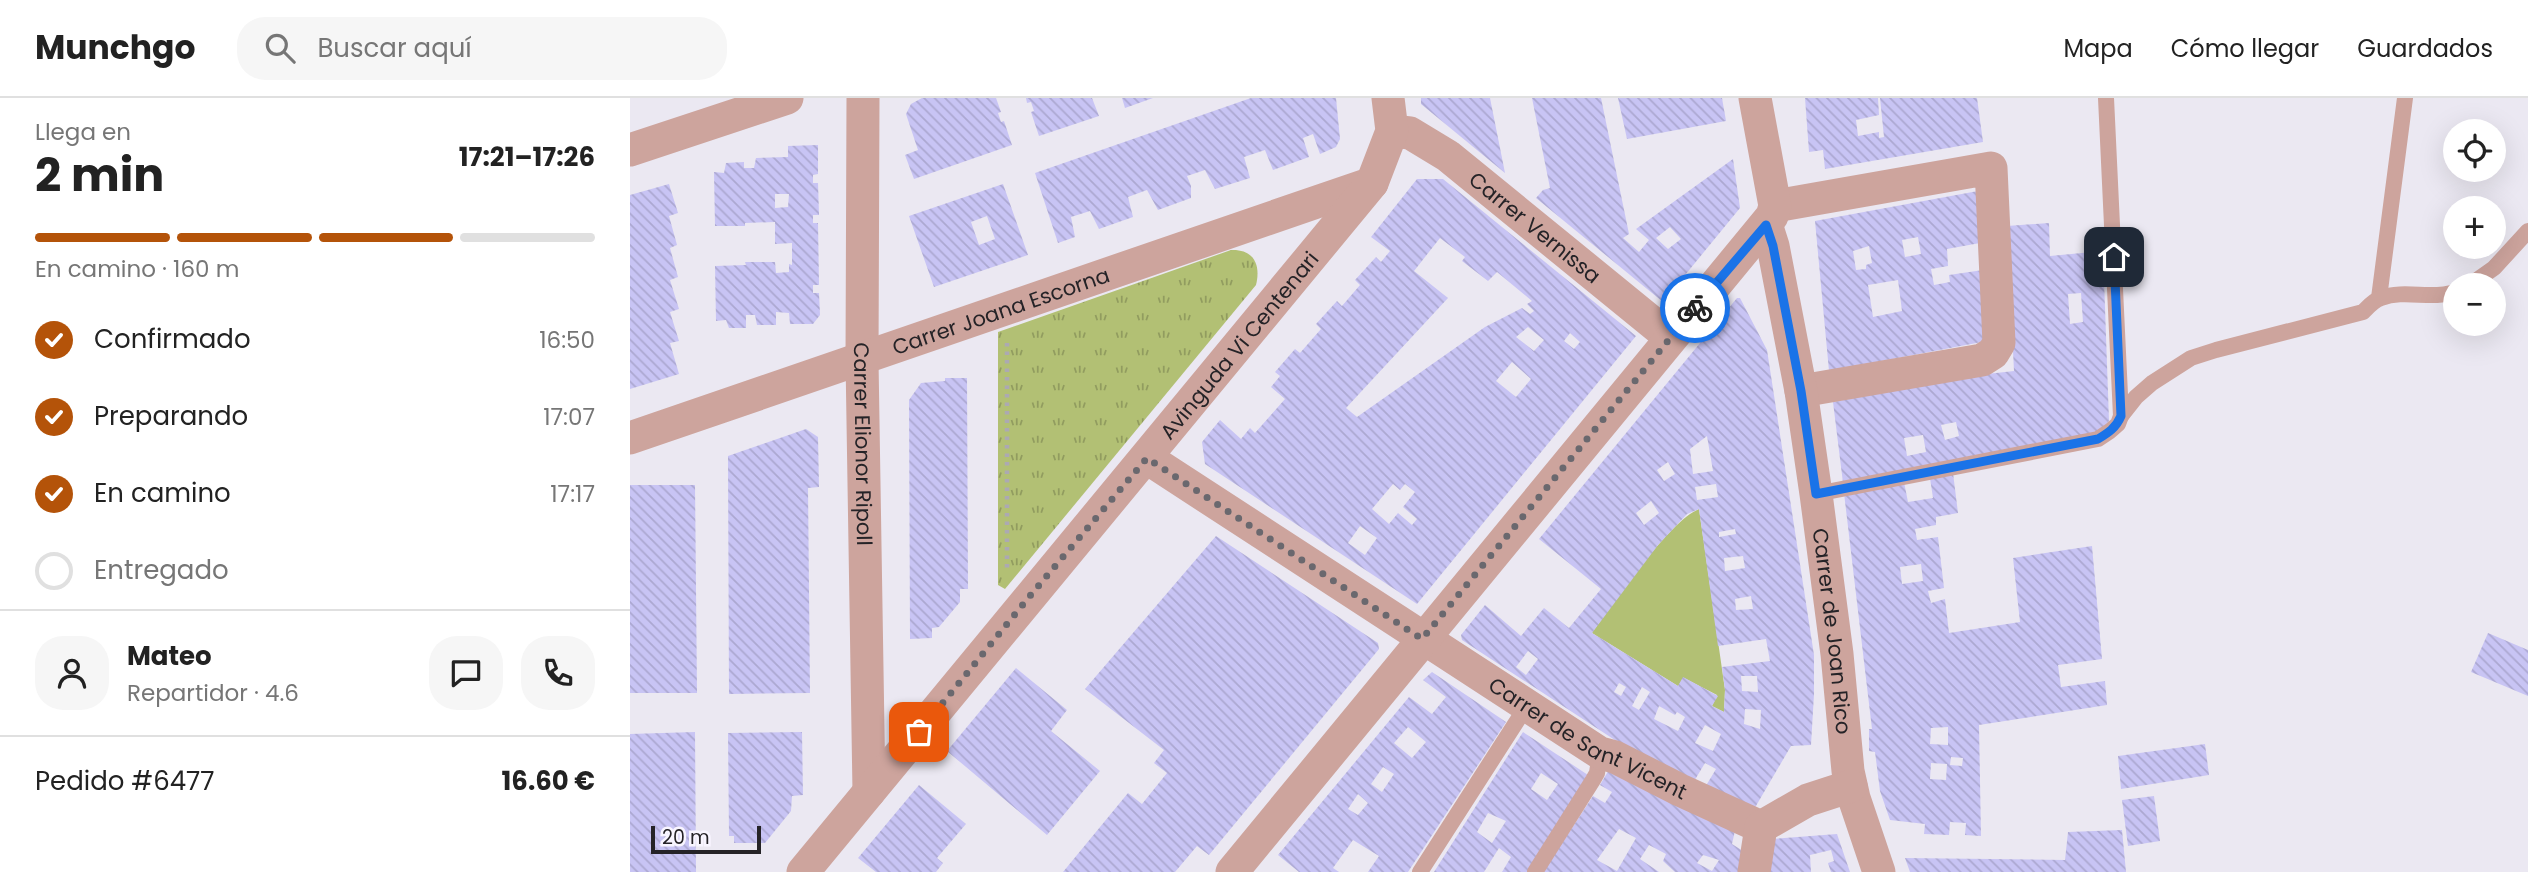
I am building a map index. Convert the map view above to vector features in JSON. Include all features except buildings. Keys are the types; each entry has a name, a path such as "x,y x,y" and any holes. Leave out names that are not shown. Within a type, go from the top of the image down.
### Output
{"street":[{"path":"630,150 787,98"},
{"name":"Carrer Elionor Ripoll","path":"863,98 862,360 869,792"},
{"path":"1388,98 1392,131"},
{"name":"Carrer de Joan Rico","path":"1755,98 1773,246 1801,391 1816,494 1837,654 1844,750 1851,786 1879,872"},
{"name":"Avinguda Vi Centenari","path":"803,872 1372,184 1392,131"},
{"name":"Carrer Vernissa","path":"1392,131 1425,140 1448,156 1670,337"},
{"path":"1232,872 1771,215 1991,168 1999,343 1993,353 1982,360 1801,391"},
{"name":"Carrer Joana Escorna","path":"630,438 1372,184"},
{"name":"Carrer de Sant Vicent","path":"1147,458 1600,753 1615,757 1761,827"},
{"path":"1754,872 1761,827 1808,800 1851,786"}],"lane":[{"path":"2106,98 2121,416"},
{"path":"2379,298 2405,98"},
{"path":"2487,273 2528,231"},
{"path":"1816,494 2098,439 2118,424 2136,397 2169,371 2191,358 2363,312 2379,298 2400,294 2443,294"},
{"path":"1420,872 1526,706"},
{"path":"1535,872 1597,773 1600,753"}],"path":[{"path":"1007,310 1007,571 1034,591"}],"green space":[{"path":"1231,250 1245,252 1254,260 1257,271 1256,285 1005,589 998,585 998,332"},
{"path":"1699,509 1725,690 1724,712 1712,706 1717,695 1684,678 1678,686 1592,633 1657,546 1686,517"}],"way so far":[{"path":"919,732 1147,458 1422,639 1695,308"}],"route":[{"path":"1695,308 1766,225 1773,246 1801,391 1816,494 2098,439 2110,432 2121,416 2114,257"}]}
